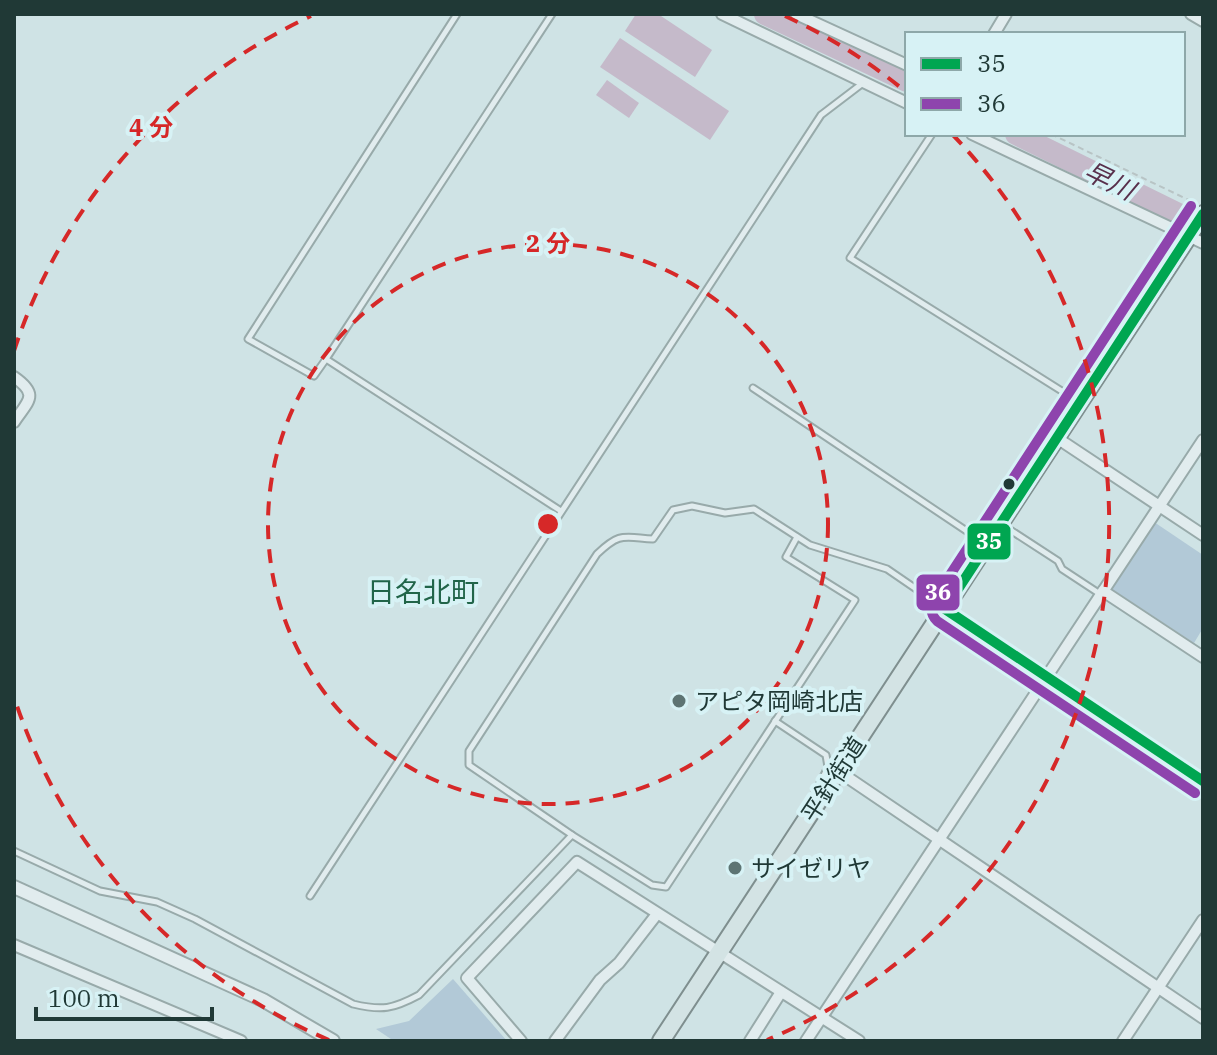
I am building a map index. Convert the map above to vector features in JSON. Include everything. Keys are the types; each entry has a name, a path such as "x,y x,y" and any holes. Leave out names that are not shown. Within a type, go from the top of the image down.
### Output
{"main road":[{"name":"平針街道","path":"661,1041 1080,402 1196,240 1203,214"}],"street":[{"path":"722,14 905,102"},
{"path":"796,14 905,64"},
{"path":"995,32 1006,14"},
{"path":"1191,14 1203,21"},
{"path":"976,136 1196,240"},
{"path":"14,377 30,392 28,401 14,422"},
{"path":"1057,438 1203,535"},
{"path":"806,1041 1203,440"},
{"path":"1102,593 1203,657"},
{"path":"945,609 1203,781"},
{"path":"838,771 1203,1018"},
{"path":"521,1041 467,978 577,862 859,1041"},
{"path":"14,887 263,1000 333,1041"},
{"path":"555,1041 600,980 619,963 657,914"},
{"path":"1123,1041 1203,920"},
{"path":"14,945 241,1041"},
{"path":"750,1041 781,992"}],"lane":[{"path":"457,14 248,339 314,376 552,14"},
{"path":"310,896 821,115 864,82"},
{"path":"931,136 850,258 1080,402"},
{"path":"326,359 561,511"},
{"path":"753,388 987,545"},
{"path":"797,537 786,557 855,600 666,887 652,885 469,765 469,751 597,554 611,540 623,537 653,539 673,510 692,506 725,513 754,509 810,545 887,569 945,609"},
{"path":"1001,524 1058,561 1062,569 1102,593"},
{"path":"775,721 826,755 828,767 814,793 808,817"},
{"path":"14,851 100,891 157,902 195,919 353,1004 375,1009 397,1007 419,995 572,835"}],"path":[{"path":"1055,136 1203,207"}],"shaded area":[{"path":"636,14 658,14 712,50 695,77 625,31"},
{"path":"620,38 729,111 710,140 600,67"},
{"path":"607,80 639,103 629,118 596,95"},
{"path":"1154,522 1203,555 1203,628 1194,643 1110,588"},
{"path":"453,979 507,1041 394,1041 376,1029 409,1021"}],"waterway":[{"name":"早川","path":"765,14 905,80"},
{"name":"早川","path":"1020,136 1203,226"}],"transit line":[{"name":"36","path":"1191,206 933,601 931,609 937,621 1195,793"},
{"name":"35","path":"1203,214 945,609 1203,781"}],"place":[{"name":"アピタ岡崎北店","path":"679,701"},
{"name":"サイゼリヤ","path":"735,868"}],"district":[{"name":"日名北町","path":"423,591"}]}
